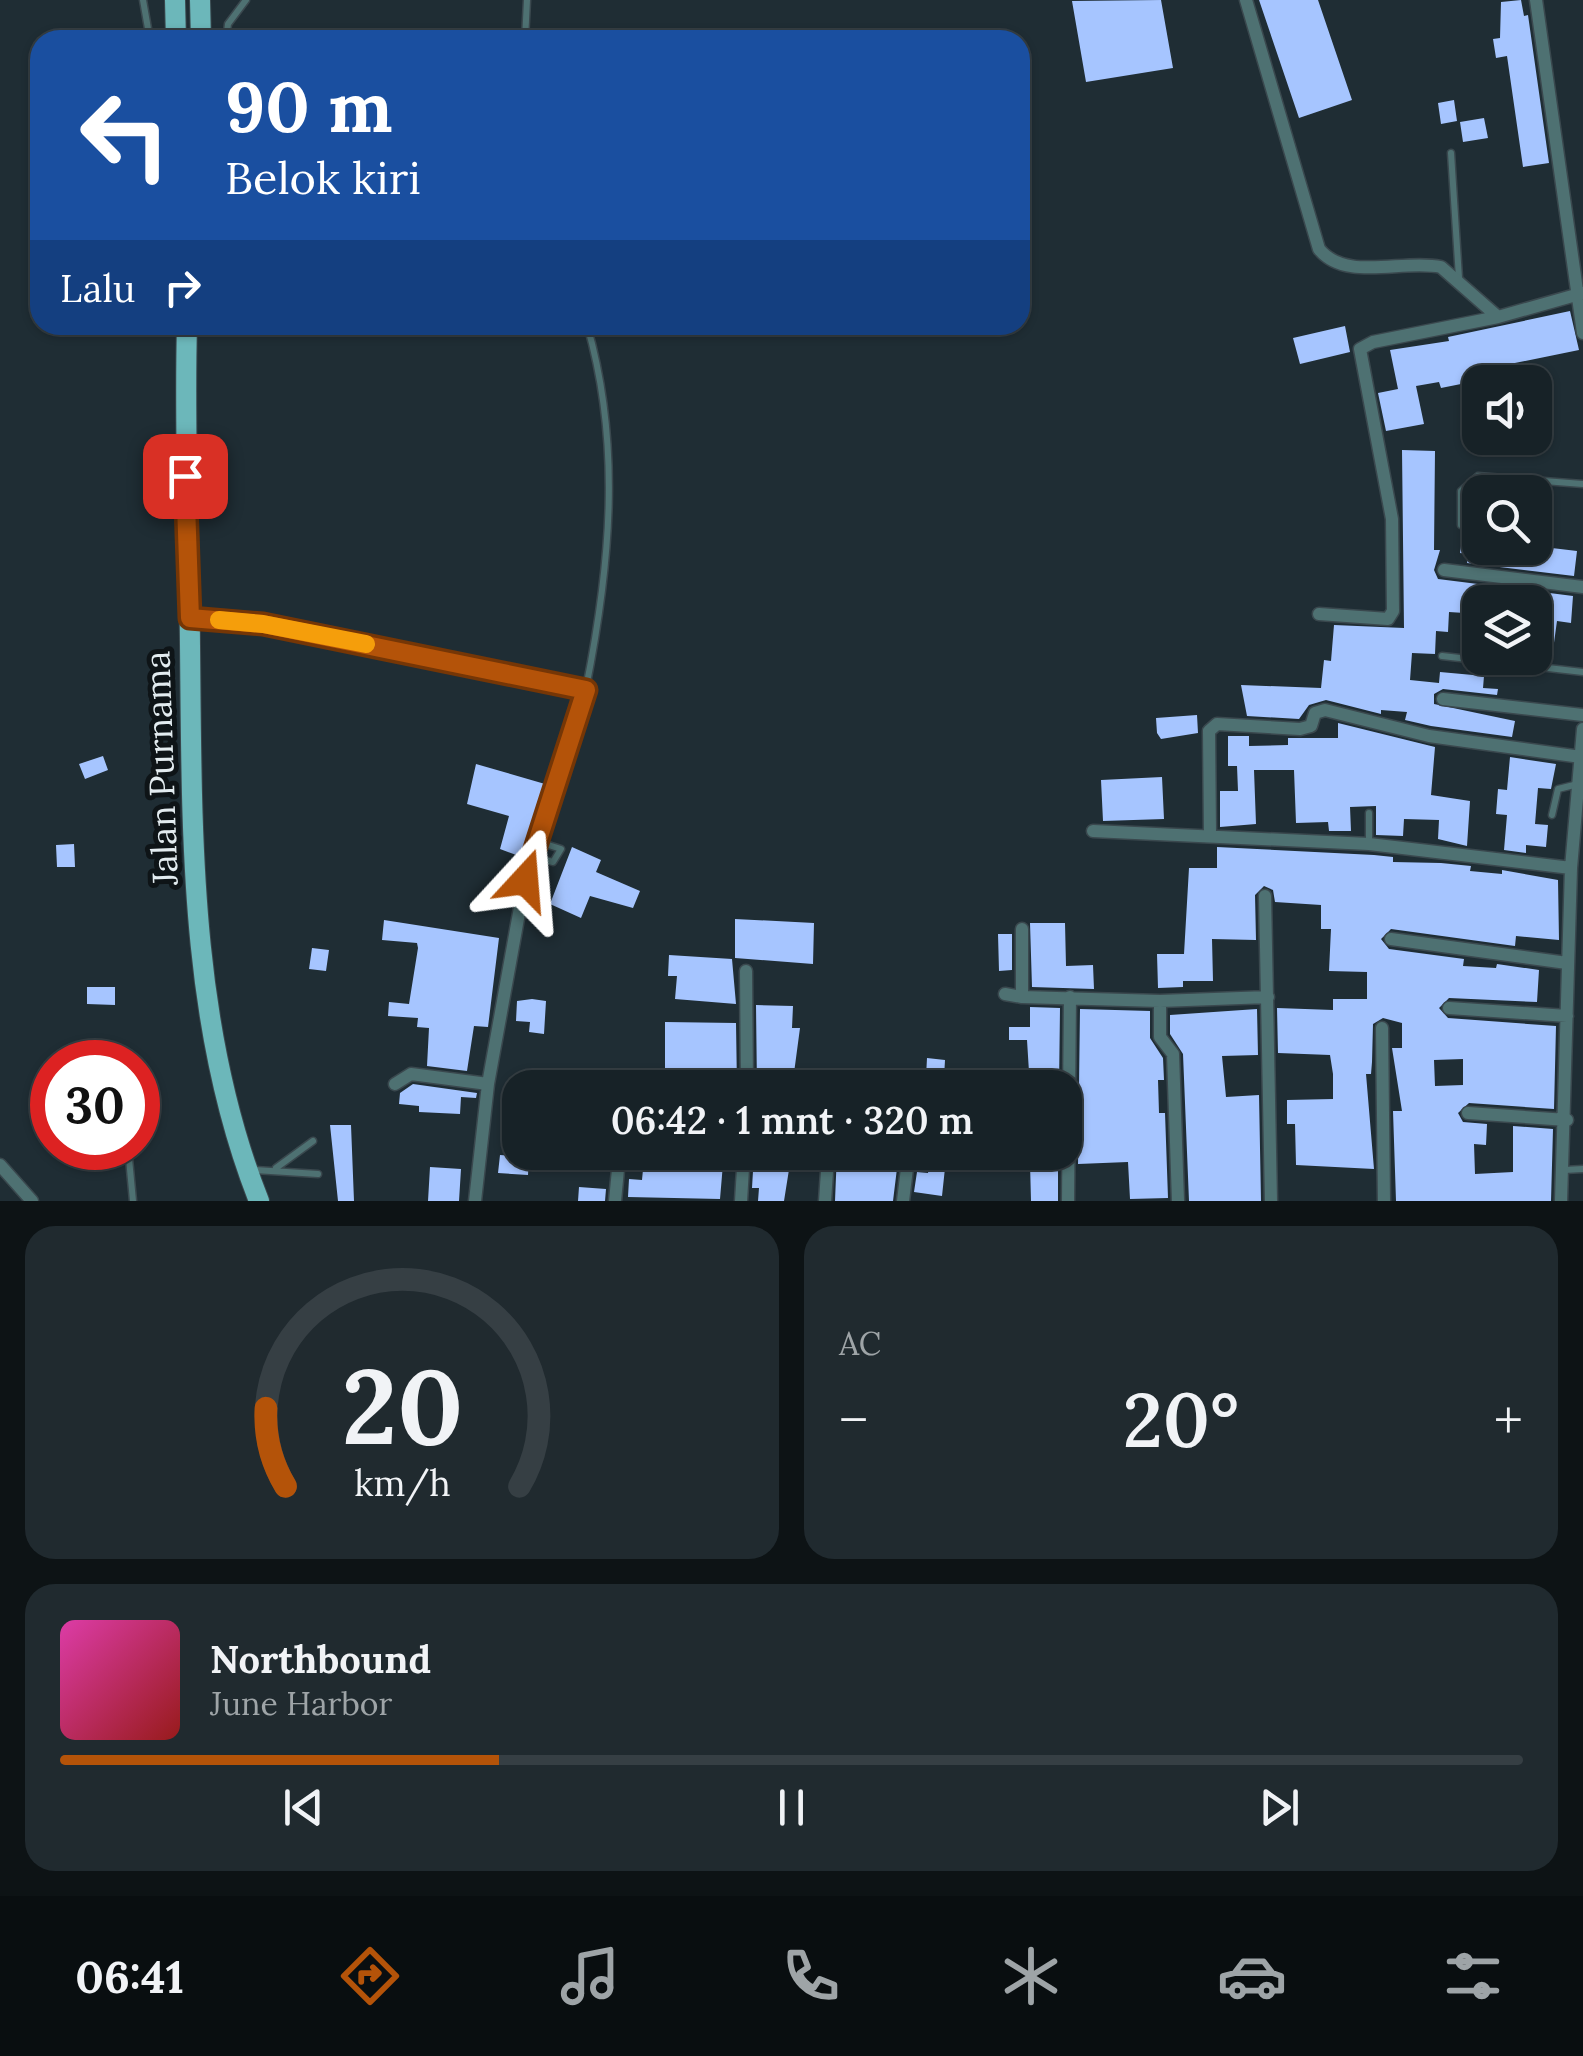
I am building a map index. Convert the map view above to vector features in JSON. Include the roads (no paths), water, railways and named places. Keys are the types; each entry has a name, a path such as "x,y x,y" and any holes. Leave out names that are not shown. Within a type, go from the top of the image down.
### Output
{"main road":[{"path":"175,0 176,30"},
{"path":"200,0 201,30"},
{"name":"Jalan Purnama","path":"187,335 184,428 192,834 206,996 225,1102 260,1201"}],"street":[{"path":"1246,0 1319,250 1335,264 1441,267 1498,317"},
{"path":"1536,0 1581,294 1583,333"},
{"path":"1318,614 1388,619 1392,611 1392,519 1360,350 1374,342 1498,317 1581,294"},
{"path":"1444,570 1583,586"},
{"path":"190,618 263,624 586,690 533,857 488,1084 475,1201"},
{"path":"1443,699 1583,715"},
{"path":"1210,834 1208,731 1217,724 1300,729 1311,726 1315,714 1325,710 1429,736 1580,757"},
{"path":"1560,1201 1566,1120 1571,868 1583,730"},
{"path":"1092,831 1368,844 1571,868"},
{"path":"1265,896 1271,1201"},
{"path":"1022,929 1022,997"},
{"path":"1391,938 1567,963"},
{"path":"746,971 747,1070"},
{"path":"1005,994 1160,1001 1268,997"},
{"path":"1068,1201 1070,997"},
{"path":"1160,1001 1160,1036 1173,1054 1178,1201"},
{"path":"1449,1008 1566,1016"},
{"path":"1382,1028 1384,1201"},
{"path":"394,1084 411,1074 488,1084"},
{"path":"1468,1113 1566,1120"},
{"path":"0,1165 32,1201"},
{"path":"615,1201 617,1170"},
{"path":"741,1201 743,1170"},
{"path":"825,1201 827,1170"},
{"path":"902,1201 906,1170"}],"lane":[{"path":"143,0 148,30"},
{"path":"227,30 246,0"},
{"path":"525,30 526,0"},
{"path":"1451,154 1459,279"},
{"path":"586,690 602,604 610,507 603,380 590,335"},
{"path":"1461,525 1461,492 1478,476 1583,484"},
{"path":"1442,656 1583,672"},
{"path":"1552,815 1558,789 1580,784"},
{"path":"1368,844 1369,813"},
{"path":"533,857 554,862 561,849 538,841"},
{"path":"1566,1120 1583,1121"},
{"path":"276,1169 313,1141"},
{"path":"1562,1170 1583,1169"},
{"path":"130,1170 133,1201"},
{"path":"247,1170 318,1174"}]}
